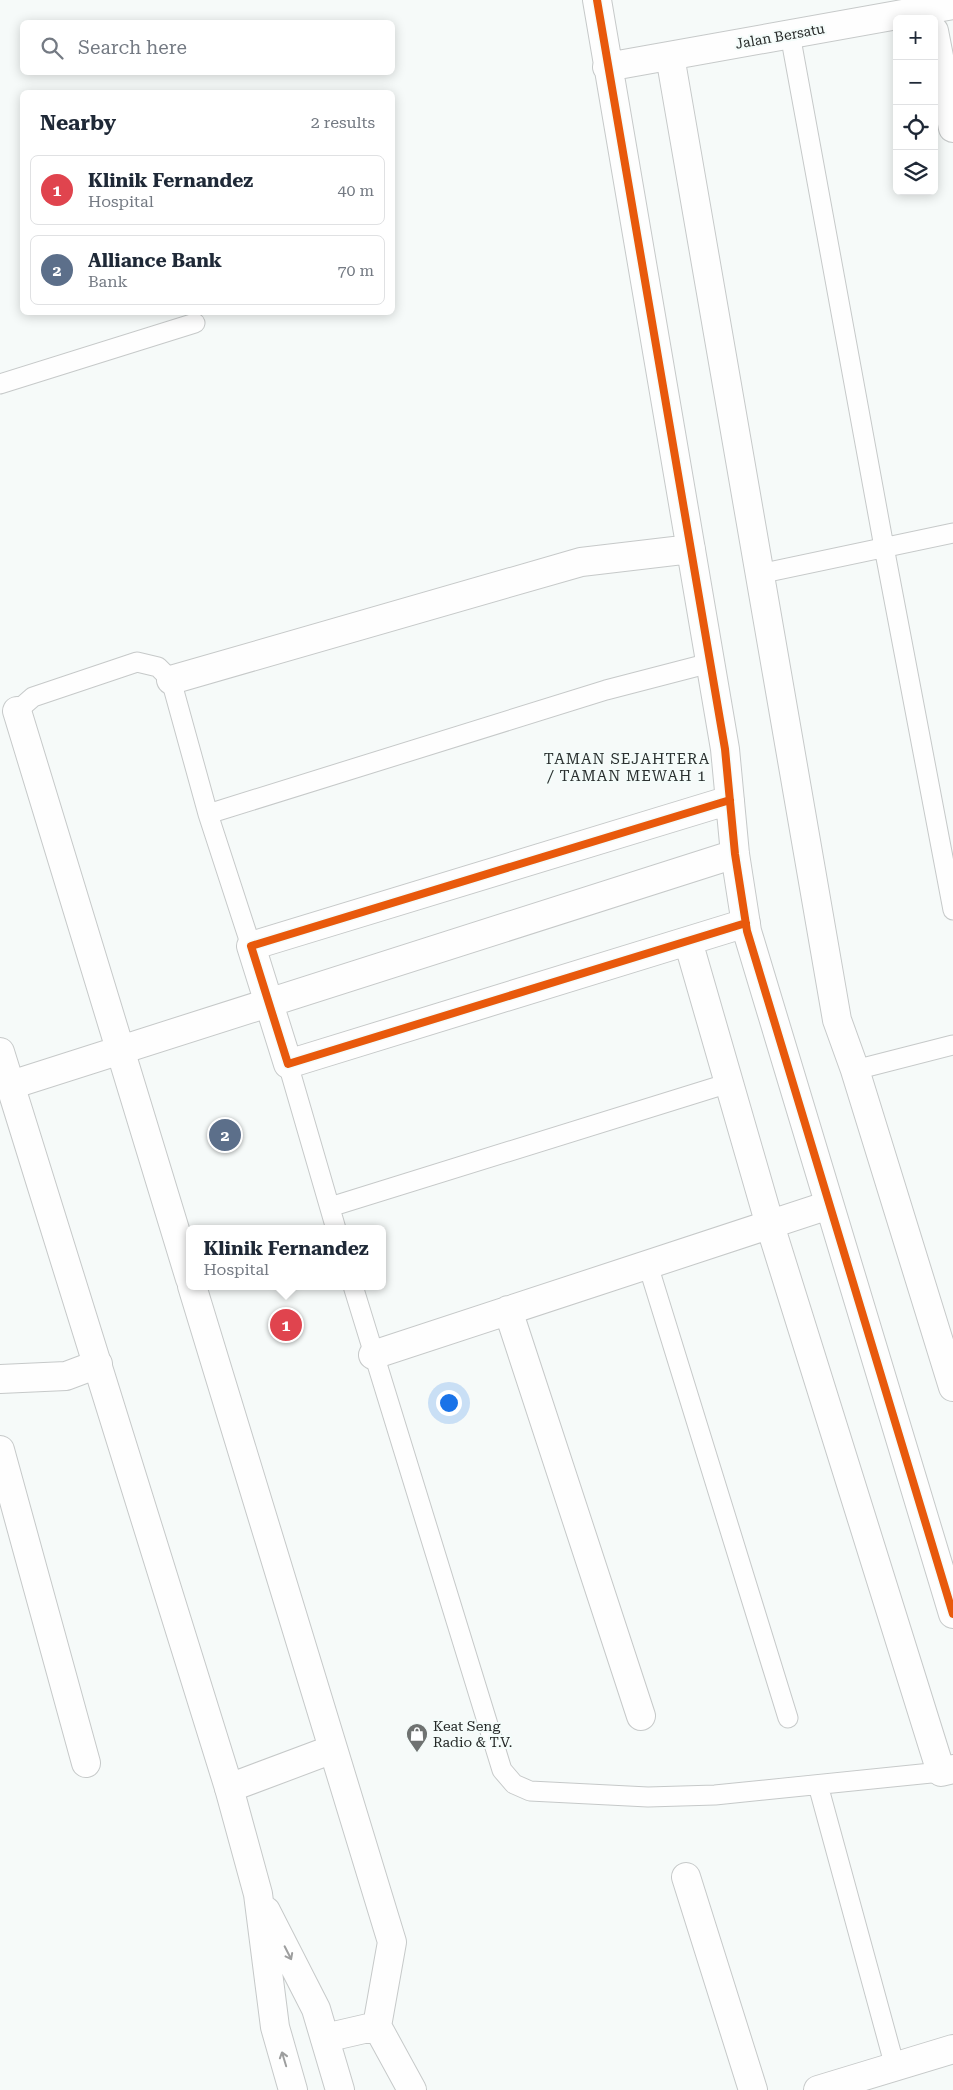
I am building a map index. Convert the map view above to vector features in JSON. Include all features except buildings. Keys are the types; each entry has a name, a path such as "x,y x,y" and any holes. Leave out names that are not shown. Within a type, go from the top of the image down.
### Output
{"street":[{"path":"597,0 725,748 735,854 746,923 953,1614"},
{"name":"Jalan Bersatu","path":"608,67 790,34 893,21"},
{"path":"938,23 953,128"},
{"path":"670,56 824,956 837,1020 855,1070 953,1387"},
{"path":"171,680 581,562 691,549"},
{"path":"17,711 186,1266"},
{"path":"730,800 251,946 288,1064 746,923"},
{"path":"11,1085 735,854"},
{"path":"688,940 770,1224 947,1771"},
{"path":"0,1052 229,1788 258,1894 274,2027 293,2090"},
{"path":"373,1355 830,1205"},
{"path":"193,1290 392,1942 378,2026 412,2090"},
{"path":"508,1310 641,1716"},
{"path":"0,1379 66,1376 98,1364"},
{"path":"0,1450 86,1763"},
{"path":"229,1788 333,1749"},
{"path":"686,1877 752,2090"},
{"path":"258,1894 316,2009 340,2090"},
{"path":"325,2038 378,2026"},
{"path":"818,2090 880,2077 953,2049"}],"lane":[{"path":"790,34 953,910"},
{"path":"0,384 194,323"},
{"path":"759,574 953,532"},
{"path":"17,711 33,697 137,662 158,667 171,680 208,814 251,946"},
{"path":"208,814 606,690 710,663"},
{"path":"855,1070 953,1045"},
{"path":"288,1064 335,1225"},
{"path":"330,1207 729,1083"},
{"path":"648,1264 788,1718"},
{"path":"354,1290 502,1770 514,1784 530,1791 648,1797 714,1795 947,1771"},
{"path":"818,1785 880,2077"}],"cycle path":[{"path":"597,0 725,749 735,854 747,931 953,1614"},
{"path":"730,800 251,946 288,1064 746,923"}],"place":[{"name":"Alliance Bank","path":"225,1135"},
{"name":"Klinik Fernandez","path":"286,1325"},
{"name":"Keat Seng Radio & T.V.","path":"417,1753"}],"district":[{"name":"TAMAN SEJAHTERA / TAMAN MEWAH 1","path":"627,768"}]}
